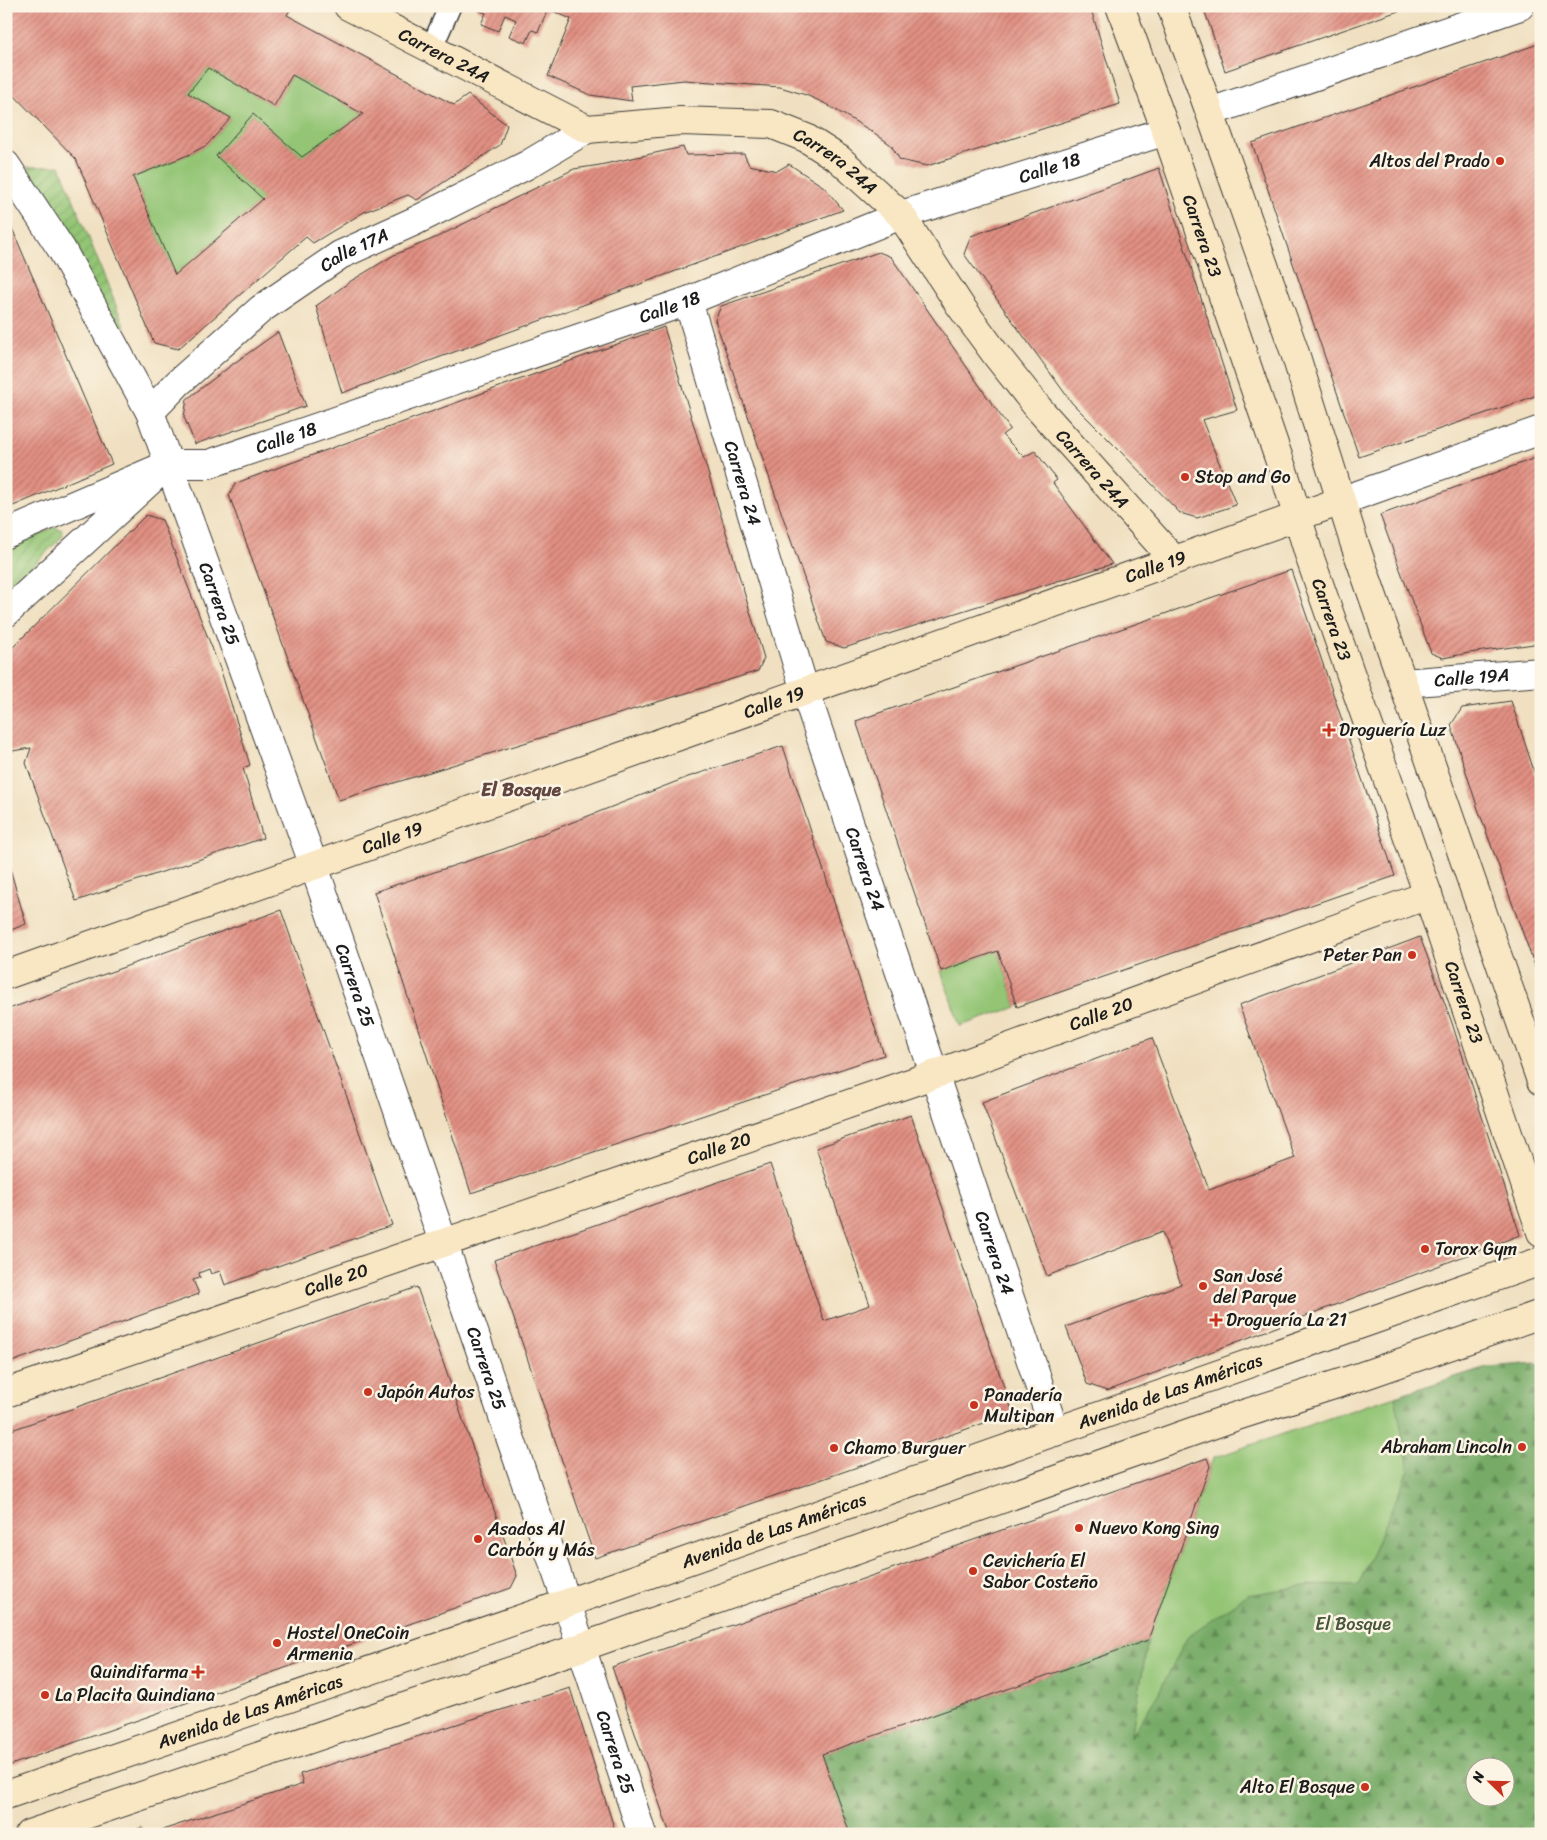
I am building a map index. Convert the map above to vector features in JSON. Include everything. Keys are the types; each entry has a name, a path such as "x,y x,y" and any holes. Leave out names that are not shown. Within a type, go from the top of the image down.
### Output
{"main road":[{"name":"Carrera 24A","path":"348,6 587,129 680,121 770,124 806,138 839,160 901,215 959,304 997,356 1039,409 1174,560"},
{"name":"Carrera 23","path":"1120,6 1166,131 1310,558 1428,895 1541,1232"},
{"path":"1171,6 1294,350 1341,501 1541,1081"},
{"name":"Calle 19","path":"6,975 1341,501"},
{"name":"Calle 20","path":"6,1393 936,1074 1428,895"},
{"name":"Avenida de Las Américas","path":"6,1795 567,1603 1541,1261"},
{"path":"30,1834 582,1647 1234,1417 1362,1376 1541,1314"}],"street":[{"path":"1210,112 1520,6"},
{"name":"Calle 17A","path":"150,412 178,383 261,309 340,256 527,166 587,129"},
{"name":"Calle 18","path":"6,534 169,464 209,464 688,301 901,215 1166,131"},
{"name":"Carrera 25","path":"6,165 62,250 150,412 314,866 582,1647 642,1834"},
{"name":"Carrera 24","path":"688,301 805,691 1056,1432"},
{"name":"Calle 19","path":"1341,501 1541,430"},
{"path":"6,613 169,464"},
{"name":"Calle 19A","path":"1403,683 1541,672"}],"lane":[{"path":"431,49 450,6"}],"green space":[{"path":"208,68 274,106 292,75 363,114 302,157 253,114 216,156 263,199 175,275 133,177 188,155 207,145 231,118 188,93"},
{"path":"60,166 125,328 119,332 28,167"},
{"path":"55,527 62,530 63,536 6,592 6,550"},
{"path":"998,951 1017,1007 960,1026 941,971"},
{"name":"El Bosque","path":"1537,1363 1541,1365 1541,1834 850,1834 822,1754 1148,1640 1131,1737 1158,1694 1188,1636 1247,1595 1311,1585 1358,1586 1409,1470 1395,1396 1487,1367"},
{"name":"El Bosque","path":"1487,1367 1494,1373 1541,1834 1114,1834 1148,1640 1213,1458 1373,1403"}],"building":[{"path":"6,6 292,6 287,15 454,105 468,95 507,125 500,145 417,200 408,195 364,212 313,243 306,237 178,349 154,343 76,159 6,87","holes":["208,68 274,106 292,75 363,114 302,157 253,114 216,156 263,199 175,275 133,177 188,155 207,145 231,118 188,93"]},
{"path":"478,6 1090,6 1120,104 927,166 900,160 891,145 873,132 824,103 780,87 684,80 630,86 632,101 590,95 548,76 571,19 548,9 538,32 532,30 526,43 509,36 516,20 505,15 498,31 481,24 486,13 477,10"},
{"path":"1203,6 1410,6 1410,7 1225,71"},
{"path":"1541,43 1541,394 1359,457 1252,143"},
{"path":"683,147 686,155 744,154 749,165 777,171 789,164 824,187 843,210 342,393 316,306 351,281 394,255 435,238 574,169"},
{"path":"1159,168 1237,410 1202,420 1236,505 1197,518 1180,513 1072,403 964,254 971,236"},
{"path":"6,214 112,464 6,509"},
{"path":"879,252 891,257 1010,429 1002,435 1024,457 1035,451 1057,480 1053,483 1112,564 844,648 826,642 715,320 721,306"},
{"path":"664,327 764,658 758,671 339,800 229,495 236,483"},
{"path":"278,332 306,406 195,444 184,417 187,399"},
{"path":"1541,456 1541,643 1443,658 1431,653 1380,515"},
{"path":"146,515 162,520 221,671 250,765 243,768 263,838 76,901 26,763 31,748 6,752 6,654"},
{"path":"1291,570 1395,876 1017,1007 998,951 941,971 856,721"},
{"path":"1511,701 1539,786 1541,785 1541,983 1478,809 1451,725 1462,708"},
{"path":"783,746 884,1055 471,1193 374,892 504,849 688,777"},
{"path":"6,855 26,924 6,932"},
{"path":"281,910 392,1225 225,1285 220,1271 211,1274 209,1269 199,1273 200,1278 193,1280 199,1294 6,1364 6,1010"},
{"path":"1420,937 1451,1020 1520,1235 1107,1391 1087,1384 1066,1327 1181,1284 1162,1232 1047,1276 982,1102 1152,1038 1209,1190 1295,1158 1239,1005"},
{"path":"911,1115 1013,1413 595,1558 494,1260 770,1164 824,1321 870,1305 816,1148"},
{"path":"417,1287 517,1576 511,1588 8,1766 6,1761 6,1432"},
{"path":"1207,1458 1210,1466 1148,1640 822,1754 850,1834 670,1834 612,1667"},
{"path":"570,1688 616,1834 150,1834 303,1784 300,1774"},
{"path":"142,1827 144,1834 125,1834"}],"place":[{"name":"Altos del Prado","path":"1500,161"},
{"name":"Stop and Go","path":"1185,477"},
{"name":"Droguería Luz","path":"1329,730"},
{"name":"Peter Pan","path":"1412,955"},
{"name":"Torox Gym","path":"1425,1249"},
{"name":"San José del Parque","path":"1203,1286"},
{"name":"Droguería La 21","path":"1216,1320"},
{"name":"Japón Autos","path":"368,1392"},
{"name":"Panadería Multipan","path":"974,1405"},
{"name":"Abraham Lincoln","path":"1522,1447"},
{"name":"Chamo Burguer","path":"834,1448"},
{"name":"Nuevo Kong Sing","path":"1079,1528"},
{"name":"Asados Al Carbón y Más","path":"478,1539"},
{"name":"Cevichería El Sabor Costeño","path":"973,1571"},
{"name":"Hostel OneCoin Armenia","path":"277,1643"},
{"name":"Quindifarma","path":"198,1672"},
{"name":"La Placita Quindiana","path":"45,1695"},
{"name":"Alto El Bosque","path":"1365,1787"}],"district":[{"name":"El Bosque","path":"521,789"}]}
